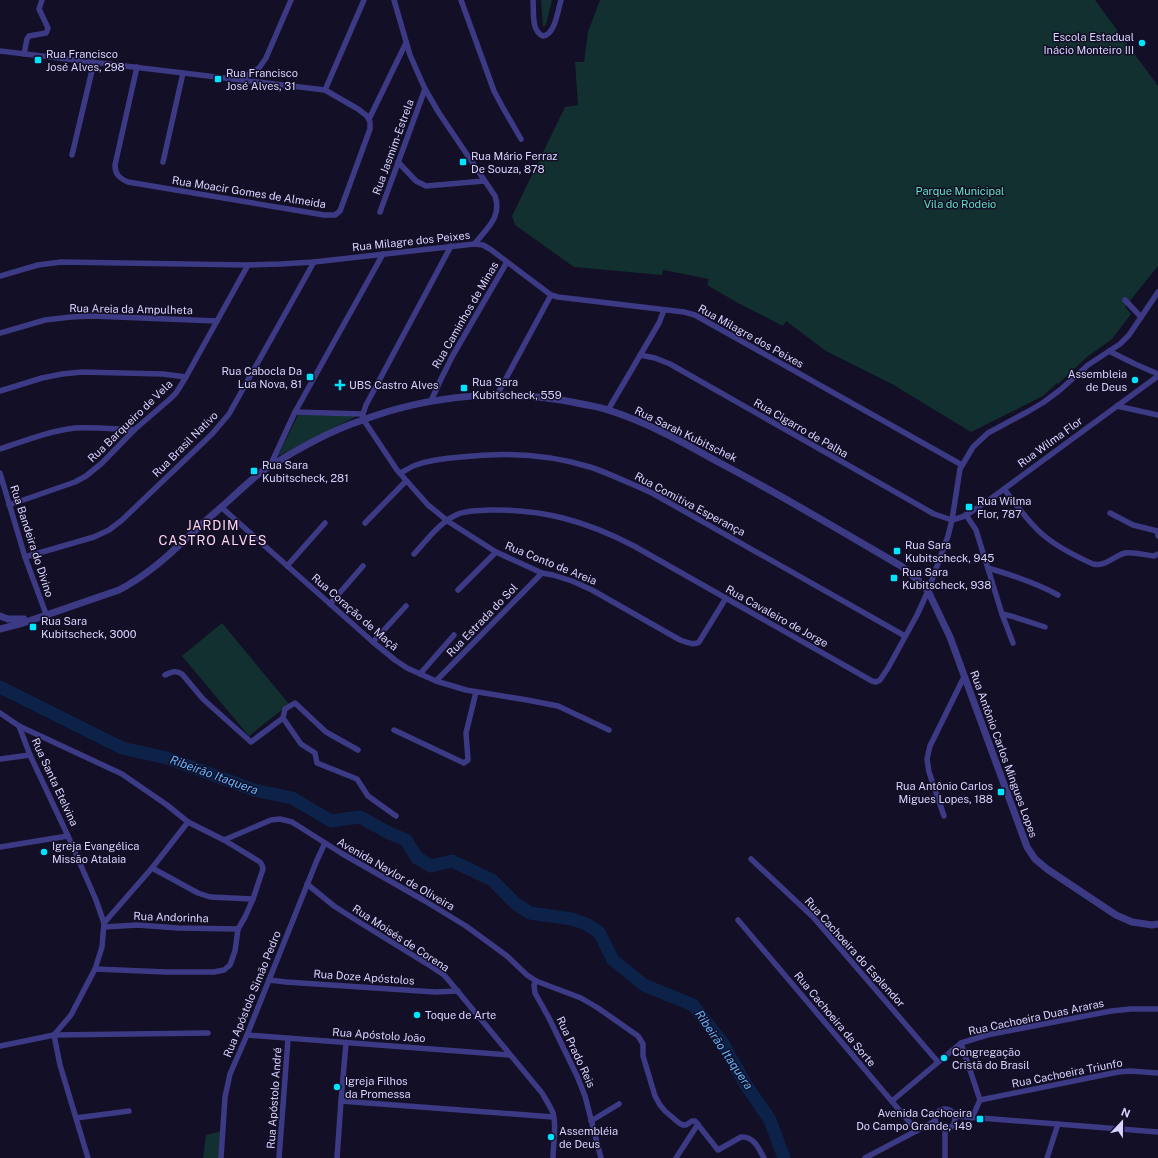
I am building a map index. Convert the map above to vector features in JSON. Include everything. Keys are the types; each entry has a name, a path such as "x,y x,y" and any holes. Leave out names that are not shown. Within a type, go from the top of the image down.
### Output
{"street":[{"path":"24,54 29,36 46,33 47,31 48,28 39,9 42,0"},
{"path":"238,80 259,68 266,58 291,0"},
{"path":"325,90 364,0"},
{"path":"394,0 410,56 425,89 439,113 495,196 497,212 491,224 474,244"},
{"path":"461,0 494,91 521,140"},
{"path":"533,0 536,32 543,36 548,35 552,30 561,0"},
{"path":"0,51 325,90 358,109 369,119 406,43"},
{"path":"72,155 94,62"},
{"name":"Rua Moacir Gomes de Almeida","path":"137,67 115,165 117,175 128,182 324,215 335,215 338,214 342,208 370,129 369,119"},
{"path":"163,162 183,73"},
{"name":"Rua Jasmim-Estrela","path":"380,212 425,89"},
{"path":"398,162 416,181 426,186 484,181"},
{"name":"Rua Milagre dos Peixes","path":"0,276 38,265 61,262 248,265 281,264 314,262 474,244 490,248 551,295 690,313 962,465"},
{"path":"295,412 363,416 366,405 451,246"},
{"path":"270,466 295,412 383,254"},
{"name":"Rua Brasil Nativo","path":"25,557 94,537 108,530 122,520 212,434 228,414 314,262"},
{"name":"Rua Caminhos de Minas","path":"431,401 453,356 507,262"},
{"name":"Rua Barqueiro de Vela","path":"9,505 75,482 86,476 102,463 134,430 176,393 248,265"},
{"name":"Rua Cavaleiro de Jorge","path":"446,520 458,514 467,512 501,510 550,514 578,522 619,538 876,682 883,676 917,615 928,591 948,536 962,465 973,446 988,432 1044,402 1088,365 1120,344 1158,292"},
{"path":"496,395 551,295"},
{"path":"1125,300 1141,317"},
{"path":"608,410 664,310"},
{"name":"Rua Areia da Ampulheta","path":"0,333 45,320 71,317 92,316 216,321"},
{"path":"1109,351 1158,375"},
{"name":"Rua Cigarro de Palha","path":"640,355 655,358 670,364 934,514 952,520"},
{"path":"0,391 42,378 82,372 163,374 186,377"},
{"name":"Rua Wilma Flor","path":"952,520 966,515 1004,489 1158,375"},
{"name":"Rua Sarah Kubitschek","path":"0,629 24,623 46,614 108,594 131,584 156,566 263,470 363,416 431,401 459,397 496,395 542,397 569,401 608,410 652,428 682,442 753,480 901,566 915,577 928,591"},
{"path":"1117,406 1158,415"},
{"name":"Rua Conto de Areia","path":"363,416 400,474 428,505 446,520 496,552 542,573 572,581 592,590 680,640 691,644 697,644 699,642 726,598"},
{"path":"0,449 54,432 74,428 134,430"},
{"name":"Rua Comitiva Esperança","path":"400,474 414,466 427,462 484,454 540,456 590,467 613,475 652,493 905,636"},
{"name":"Rua Bandeira do Divino","path":"0,473 25,557 46,614"},
{"path":"365,522 406,481"},
{"path":"1004,489 1025,517 1042,534 1056,545 1093,564 1104,564 1127,553 1154,556 1158,554"},
{"name":"Rua Coração de Maçã","path":"221,507 395,660 436,681 466,690 558,706 609,730"},
{"path":"1110,513 1133,525 1158,533"},
{"path":"966,515 976,530 1002,614 1013,643"},
{"path":"414,554 446,520"},
{"path":"287,566 325,523"},
{"path":"458,590 496,552"},
{"path":"330,604 363,566"},
{"path":"988,568 1041,585 1058,594"},
{"name":"Rua Estrada do Sol","path":"436,681 542,573"},
{"name":"Rua Antônio Carlos Mingues Lopes","path":"928,591 950,637 1027,847 1035,859 1064,881 1116,915 1132,922 1152,925 1158,924"},
{"path":"373,642 406,606"},
{"path":"1002,614 1045,627"},
{"name":"Rua Sarah Kubitschek","path":"0,616 18,620 34,619"},
{"path":"420,674 454,635"},
{"path":"165,674 173,671 182,674 203,700 250,742 283,718 285,709 294,703 326,732 358,750"},
{"path":"944,816 929,772 927,759 930,746 964,677"},
{"path":"394,730 464,763 468,760 466,733 476,692"},
{"path":"0,713 19,726 122,774 167,805 188,822 224,840 260,862 262,865 263,869 253,899 238,929 235,951 230,965 224,970 214,972 166,972 95,969"},
{"path":"283,718 301,744 314,753 317,763 357,779 368,796 396,816"},
{"name":"Rua Santa Etelvina","path":"19,726 30,756 68,836 96,900 104,925 102,947 95,969 71,1015 54,1035"},
{"path":"0,759 30,756"},
{"name":"Avenida Naylor de Oliveira","path":"224,840 271,820 280,819 292,822 325,843 425,901 466,926 507,956 527,975 536,981 581,998 638,1036 643,1044 643,1056 655,1096 664,1111 683,1125 686,1125 692,1121 695,1121 698,1124"},
{"path":"104,925 188,822"},
{"path":"0,847 68,836"},
{"name":"Rua Apóstolo Simão Pedro","path":"221,1158 225,1097 230,1074 247,1035 316,860 325,843"},
{"name":"Rua Cachoeira do Esplendor","path":"751,859 813,917 938,1062"},
{"path":"152,868 198,893 210,897 253,899"},
{"name":"Rua Moisés de Corena","path":"307,884 334,906 358,922 432,967 444,976 458,991 542,1094 549,1105 553,1117 553,1158"},
{"name":"Rua Cachoeira da Sorte","path":"738,920 918,1131"},
{"name":"Rua Andorinha","path":"104,925 238,929"},
{"name":"Rua Doze Apóstolos","path":"269,980 435,992 458,991"},
{"name":"Rua Prado Reis","path":"536,981 534,985 534,993 549,1018 585,1096 601,1158"},
{"name":"Rua Cachoeira Duas Araras","path":"892,1101 962,1043 987,1035 1111,1011 1158,1009"},
{"path":"0,1046 54,1035 208,1033"},
{"path":"54,1035 60,1065 88,1158"},
{"name":"Rua Apóstolo João","path":"247,1035 510,1055"},
{"name":"Rua Apóstolo André","path":"279,1158 288,1039"},
{"path":"337,1158 346,1043"},
{"path":"962,1043 980,1100 972,1118"},
{"name":"Rua Cachoeira Triunfo","path":"980,1100 1118,1072 1130,1071 1158,1073"},
{"path":"341,1101 553,1117"},
{"path":"592,1121 620,1104"},
{"path":"940,1109 949,1109 955,1116 956,1121 954,1125 946,1129 937,1126 935,1121 936,1112 940,1109"},
{"path":"76,1118 129,1111"},
{"path":"955,1116 1158,1132"},
{"path":"864,1158 935,1121"},
{"path":"676,1158 698,1124 718,1150 745,1136 757,1145 764,1158"},
{"path":"1047,1158 1058,1124"},
{"path":"945,1158 946,1129"}],"green space":[{"path":"541,0 552,0 546,25 543,27"},
{"name":"Parque Municipal Vila do Rodeio","path":"600,0 1095,0 1158,86 1158,266 1125,307 1131,314 1112,339 1087,357 1043,396 971,432 892,384 826,351 786,321 783,326 707,285 709,279 663,270 662,275 574,267 515,225 512,216 565,107 578,105 575,62 584,62 588,32"},
{"path":"298,415 359,415 278,456"},
{"path":"222,623 289,704 249,736 182,656"},
{"path":"222,1131 219,1158 203,1158 206,1135"}],"waterway":[{"name":"Ribeirão Itaquera","path":"0,687 122,748 167,758 254,790 292,798 331,821 360,817 389,833 406,840 417,858 431,866 452,861 492,880 516,904 530,913 572,919 586,924 599,932 613,960 644,985 693,1005 722,1042 746,1085 770,1120 784,1158"}],"place":[{"name":"Escola Estadual Inácio Monteiro III","path":"1142,43"},
{"name":"Rua Francisco José Alves, 298","path":"38,60"},
{"name":"Rua Francisco José Alves, 31","path":"218,79"},
{"name":"Rua Mário Ferraz De Souza, 878","path":"463,162"},
{"name":"Rua Cabocla Da Lua Nova, 81","path":"310,377"},
{"name":"Assembleia de Deus","path":"1135,380"},
{"name":"UBS Castro Alves","path":"340,385"},
{"name":"Rua Sara Kubitscheck, 559","path":"464,388"},
{"name":"Rua Sara Kubitscheck, 281","path":"254,471"},
{"name":"Rua Wilma Flor, 787","path":"969,507"},
{"name":"Rua Sara Kubitscheck, 945","path":"897,551"},
{"name":"Rua Sara Kubitscheck, 938","path":"894,578"},
{"name":"Rua Sara Kubitscheck, 3000","path":"33,627"},
{"name":"Rua Antônio Carlos Migues Lopes, 188","path":"1001,792"},
{"name":"Igreja Evangélica Missão Atalaia","path":"44,852"},
{"name":"Toque de Arte","path":"417,1015"},
{"name":"Congregação Cristã do Brasil","path":"944,1058"},
{"name":"Igreja Filhos da Promessa","path":"337,1087"},
{"name":"Avenida Cachoeira Do Campo Grande, 149","path":"980,1119"},
{"name":"Assembléia de Deus","path":"551,1137"}],"district":[{"name":"JARDIM CASTRO ALVES","path":"213,532"}]}
